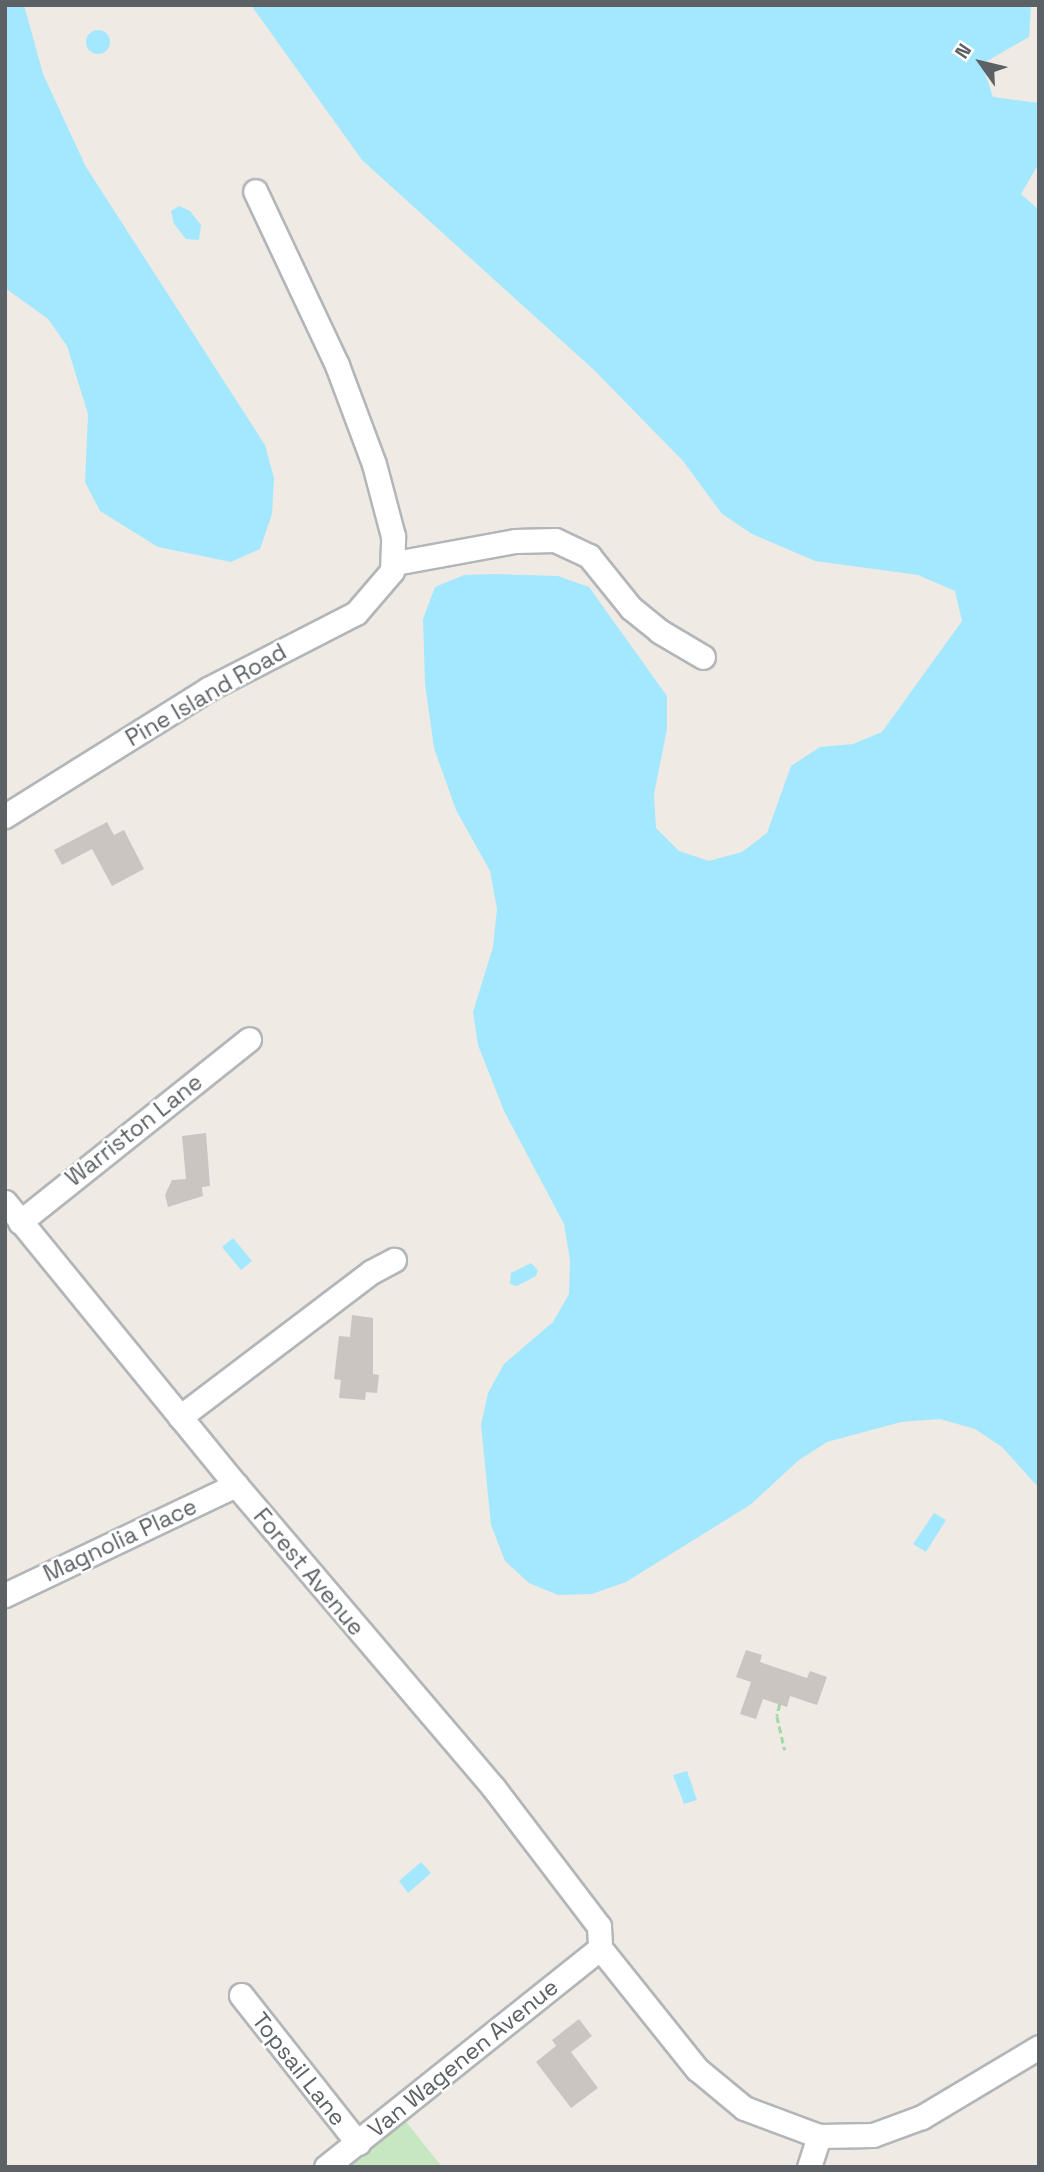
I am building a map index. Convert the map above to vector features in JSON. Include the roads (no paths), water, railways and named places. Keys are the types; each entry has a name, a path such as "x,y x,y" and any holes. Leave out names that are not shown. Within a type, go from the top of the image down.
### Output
{"street":[{"path":"255,191 337,365 374,464 393,536 395,563 515,541 555,540 589,556 631,608 659,631 704,657"},
{"name":"Pine Island Road","path":"5,816 208,689 356,613 383,584 395,563"},
{"name":"Warriston Lane","path":"20,1222 249,1038"},
{"name":"Forest Avenue","path":"5,1202 236,1485 494,1787 599,1926 600,1948"},
{"path":"180,1417 371,1272 394,1260"},
{"name":"Magnolia Place","path":"5,1595 236,1485"},
{"path":"600,1948 697,2069 744,2108 819,2136 873,2135 922,2117 1039,2047"},
{"name":"Van Wagenen Avenue","path":"326,2167 600,1948"},
{"name":"Topsail Lane","path":"241,1995 358,2143"},
{"path":"808,2167 819,2136"}],"water":[{"path":"5,5 24,5 43,74 86,167 265,445 274,478 272,514 260,549 231,562 158,547 100,511 85,482 88,414 67,346 48,319 5,288"},
{"path":"251,5 1031,5 1029,37 982,64 993,97 1039,103 1039,163 1021,194 1039,210 1039,1488 1002,1447 975,1429 940,1419 901,1422 827,1442 799,1460 750,1505 626,1582 592,1594 558,1595 529,1583 505,1561 491,1525 481,1425 488,1393 504,1364 553,1322 569,1294 570,1260 564,1224 504,1111 478,1045 473,1012 493,947 497,909 490,871 456,810 434,748 425,684 423,619 435,587 464,575 496,574 558,576 589,587 667,696 667,729 654,794 656,828 679,851 709,861 742,852 767,833 791,766 820,747 853,744 882,732 962,621 955,591 918,575 815,561 752,534 722,514 683,461 594,370 362,160"},
{"path":"98,30 107,33 110,42 107,51 98,54 89,51 86,42 89,33"},
{"path":"179,206 190,211 201,225 199,240 186,239 174,224 171,211"},
{"path":"233,1238 252,1261 241,1270 222,1247"},
{"path":"531,1263 538,1270 536,1276 517,1286 510,1284 511,1273"},
{"path":"934,1513 946,1520 926,1552 913,1544"},
{"path":"687,1771 697,1800 684,1804 673,1775"},
{"path":"421,1862 431,1873 408,1893 399,1881"}]}
